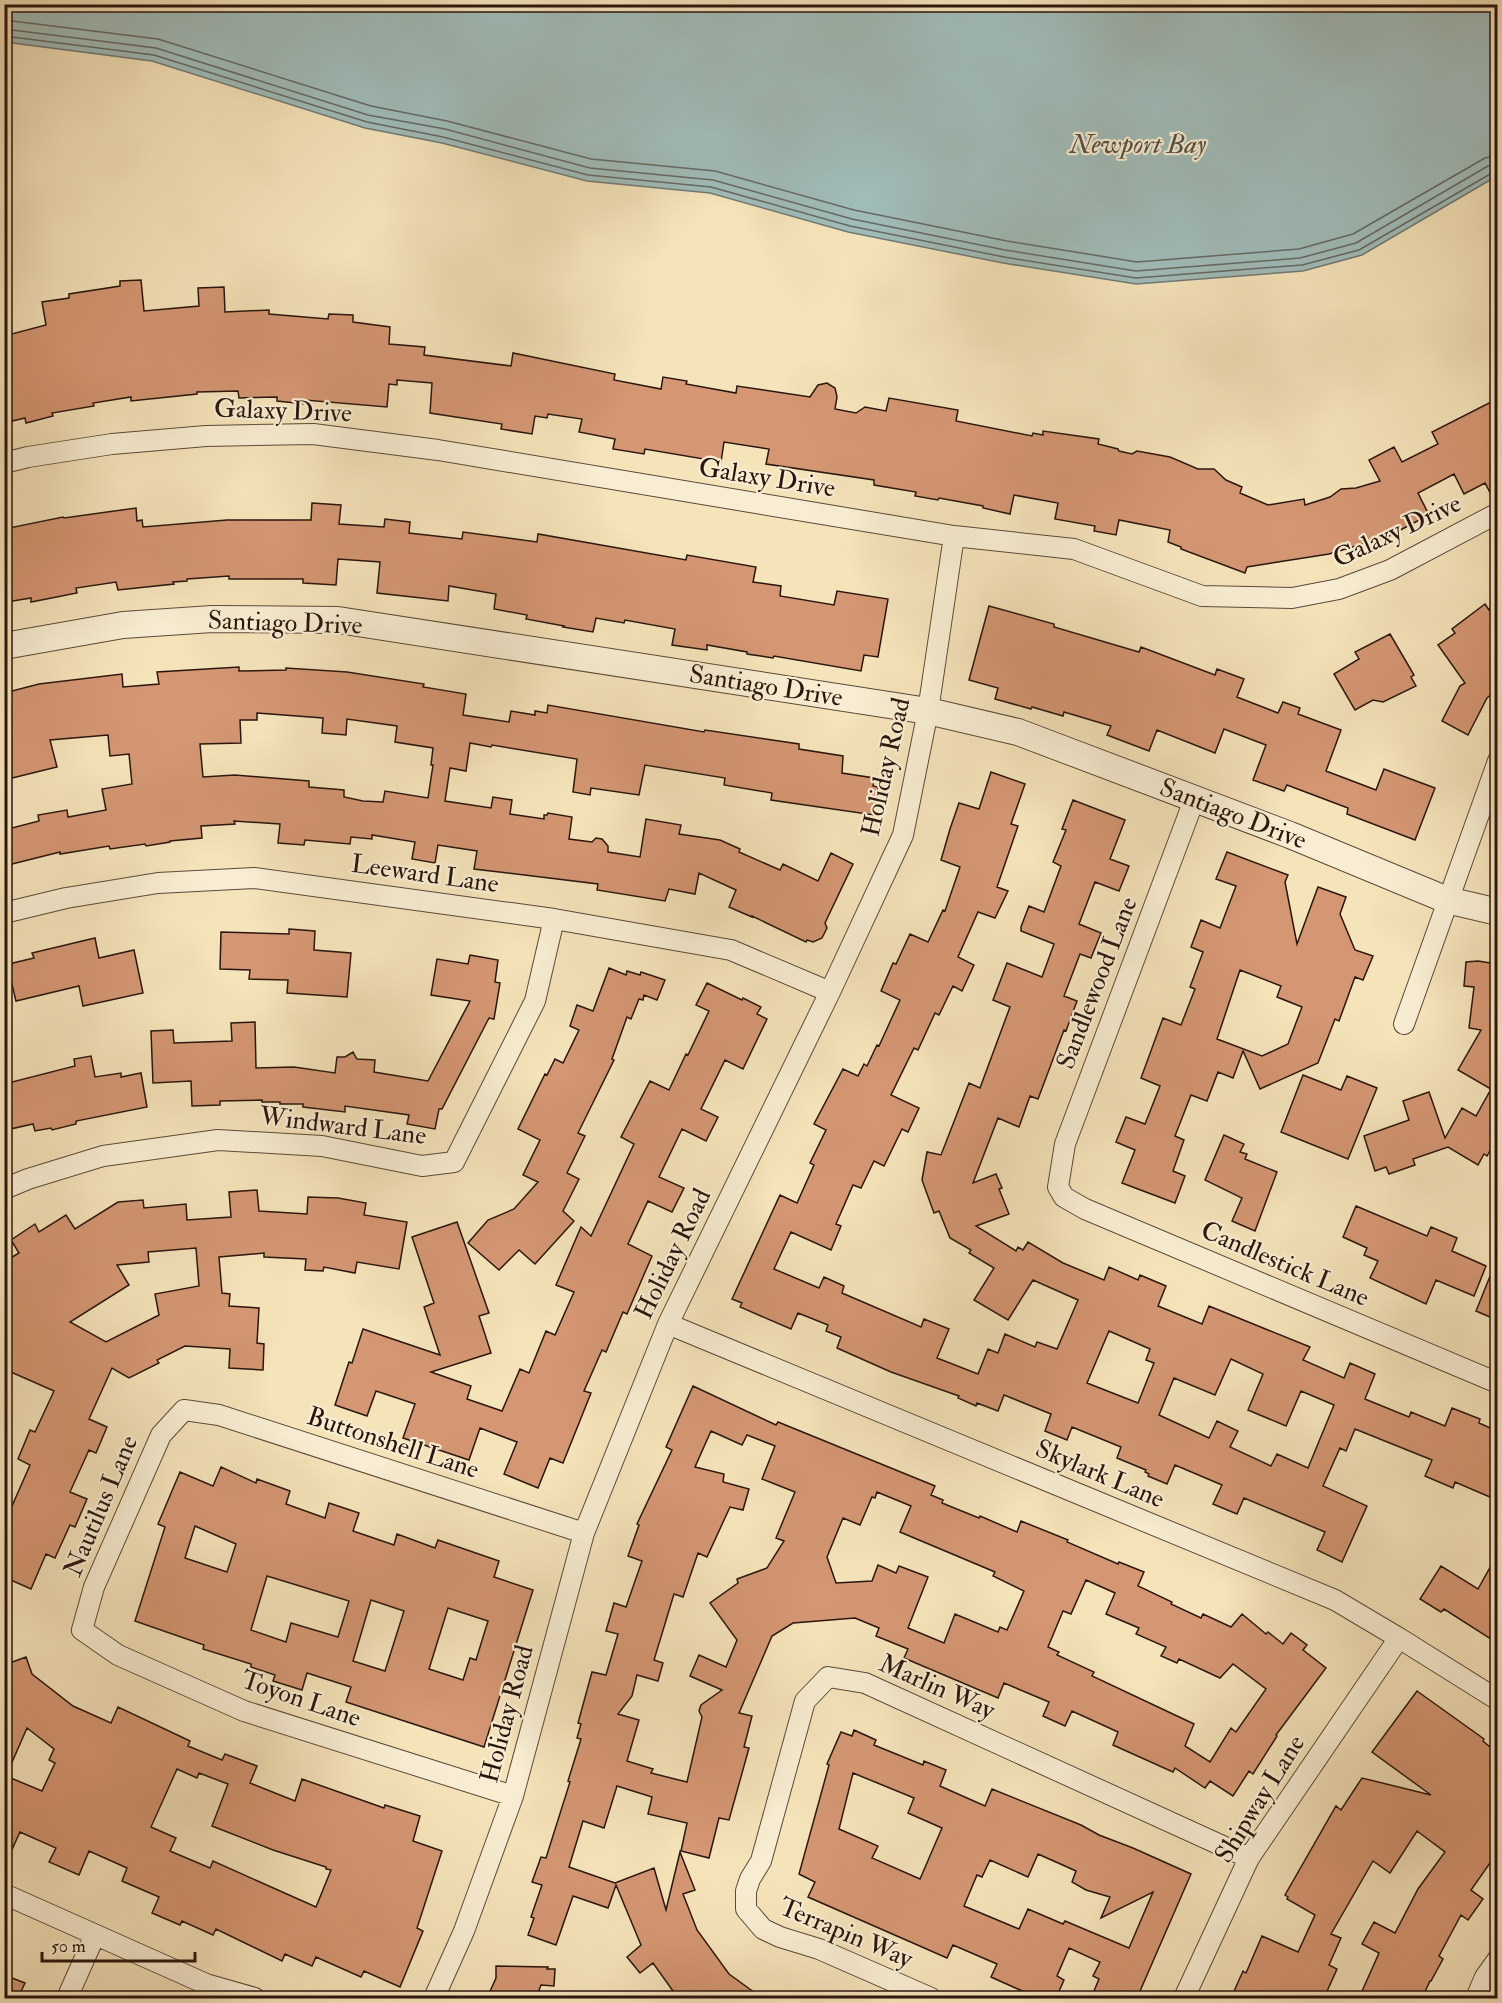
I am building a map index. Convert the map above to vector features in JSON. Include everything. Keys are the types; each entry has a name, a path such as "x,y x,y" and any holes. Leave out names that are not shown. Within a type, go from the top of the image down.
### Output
{"street":[{"name":"Galaxy Drive","path":"4,463 112,444 207,436 313,434 438,450 954,536 1074,549 1202,596 1292,598 1340,589 1390,570 1497,513"},
{"name":"Holiday Road","path":"434,1998 464,1930 513,1796 584,1533 668,1324 830,992 903,835 928,711 954,536"},
{"name":"Santiago Drive","path":"4,646 123,625 212,619 338,620 928,711 1018,732 1290,835 1447,900 1497,912"},
{"path":"1404,1024 1497,761"},
{"name":"Sandlewood Lane","path":"1058,1187 1065,1144 1194,800"},
{"name":"Leeward Lane","path":"4,913 66,898 158,883 254,878 554,919 731,950 830,992"},
{"name":"Windward Lane","path":"4,1190 28,1179 103,1156 218,1140 322,1146 422,1166 454,1162 535,1001 554,919"},
{"name":"Candlestick Lane","path":"1058,1187 1064,1197 1085,1209 1497,1383"},
{"name":"Skylark Lane","path":"668,1324 1335,1600 1497,1700"},
{"name":"Buttonshell Lane","path":"184,1410 219,1415 584,1533"},
{"name":"Nautilus Lane","path":"82,1630 94,1587 161,1435 184,1410"},
{"name":"Toyon Lane","path":"82,1630 118,1655 244,1711 513,1796"},
{"name":"Shipway Lane","path":"1184,1998 1249,1858 1398,1638"},
{"name":"Marlin Way","path":"747,1909 746,1891 761,1861 805,1701 828,1677 865,1683 1249,1858"},
{"path":"4,1894 206,1984 255,1998"},
{"name":"Terrapin Way","path":"747,1909 763,1929 780,1937 819,1948 931,1998"},
{"path":"67,1998 95,1935"},
{"path":"1476,1998 1485,1977 1497,1959"}],"water":[{"name":"Newport Bay","path":"5,4 1497,5 1497,176 1362,255 1303,271 1136,284 1003,263 848,232 710,193 587,181 442,143 365,128 152,61 5,42"}],"building":[{"path":"141,280 144,311 199,306 198,288 224,287 225,312 269,310 269,314 328,319 329,314 353,315 353,322 390,327 389,344 425,347 424,355 511,366 513,353 615,374 614,380 661,389 663,377 687,381 686,384 736,393 737,386 810,397 818,385 827,383 835,388 837,397 835,409 856,413 865,407 886,411 889,398 958,410 956,421 1032,436 1033,433 1043,435 1043,431 1099,439 1098,444 1119,451 1132,454 1137,451 1170,457 1198,469 1214,469 1226,480 1242,487 1240,493 1268,505 1304,499 1305,505 1330,497 1341,489 1356,488 1380,481 1369,460 1394,447 1402,462 1438,444 1432,432 1497,399 1497,501 1495,502 1485,483 1464,494 1454,474 1418,493 1429,515 1389,536 1329,554 1247,567 1245,573 1168,542 1170,530 1119,520 1116,535 1094,531 1095,526 1055,519 1058,503 1014,495 1010,514 983,508 983,506 915,496 916,492 874,485 874,480 766,464 769,449 724,442 721,462 645,449 644,454 613,449 615,439 579,432 582,419 548,414 547,418 535,416 532,434 501,429 502,424 430,413 432,383 397,380 397,385 389,384 387,407 305,400 305,404 277,401 277,397 239,398 238,391 197,392 197,394 131,401 131,397 93,403 94,406 52,413 53,416 26,423 25,418 4,423 4,336 46,325 42,302 69,298 69,294 120,286 120,281"},
{"path":"312,503 341,505 339,524 384,527 385,519 410,522 409,533 462,539 463,532 537,542 538,534 686,560 687,555 756,567 753,582 781,586 780,596 834,605 837,591 888,599 878,657 864,655 861,671 774,656 773,658 747,654 747,652 707,645 707,650 672,645 675,629 625,620 624,623 596,618 593,632 563,627 526,619 527,615 494,609 496,594 449,586 448,601 377,593 380,562 338,559 336,585 303,583 303,579 229,579 229,576 187,579 187,581 173,582 174,584 118,590 116,582 76,588 77,593 31,602 31,598 7,602 4,588 4,529 63,517 136,508 137,521 142,520 143,527 227,520 311,520"},
{"path":"1485,604 1497,617 1497,690 1487,698 1468,735 1442,721 1460,686 1465,683 1438,645 1455,633 1452,629"},
{"path":"989,606 1054,624 1054,627 1139,652 1141,647 1215,675 1217,669 1244,679 1237,697 1278,713 1283,702 1300,708 1298,714 1341,730 1326,771 1376,790 1384,769 1435,788 1415,840 1347,814 1348,808 1287,785 1284,791 1253,780 1266,745 1224,729 1215,753 1157,730 1149,751 1107,735 1111,726 1064,712 1063,716 995,699 998,688 969,680"},
{"path":"1390,634 1414,675 1411,677 1416,686 1383,702 1373,700 1355,710 1334,674 1359,659 1355,652"},
{"path":"239,667 239,671 286,670 286,668 347,672 424,684 423,687 466,694 463,715 509,722 511,711 535,715 535,711 547,713 548,705 704,732 705,730 799,744 799,749 843,756 842,773 874,778 873,786 878,787 874,815 771,800 772,793 724,785 725,778 645,765 639,795 591,788 590,795 573,792 577,759 492,745 491,747 470,743 466,771 450,768 445,801 491,808 493,797 512,800 510,814 544,819 544,815 548,813 572,817 569,839 592,842 596,838 602,839 608,846 608,852 640,857 646,819 681,825 679,834 720,840 740,849 739,852 780,870 783,864 818,881 831,853 853,864 825,923 827,928 822,938 813,942 807,940 806,942 729,907 736,890 699,873 695,894 669,889 665,901 597,890 598,884 474,869 477,851 438,845 435,863 412,859 415,842 372,835 372,839 351,837 350,844 305,840 304,845 278,843 280,824 234,821 235,824 201,826 202,838 146,846 145,844 110,849 109,846 60,854 60,852 4,866 4,830 39,821 38,815 67,810 68,817 106,810 102,789 132,784 129,754 110,756 108,735 50,740 57,767 4,780 4,693 39,684 122,674 123,687 159,684 157,672","holes":["257,713 323,718 322,733 346,735 347,719 397,726 395,742 433,748 428,798 385,791 383,802 363,801 344,797 344,790 309,787 309,781 235,775 203,777 200,744 241,743 240,720 257,720"]},
{"path":"991,772 1025,784 1011,824 1018,826 997,887 1008,891 995,918 978,912 958,957 974,965 962,991 953,986 939,1015 935,1013 918,1050 914,1048 891,1095 919,1108 908,1132 902,1129 884,1166 874,1161 861,1188 853,1185 836,1224 841,1226 831,1250 791,1232 774,1269 819,1288 824,1277 844,1286 842,1293 921,1327 924,1319 949,1329 937,1358 978,1374 988,1349 998,1353 1005,1334 1035,1347 1037,1342 1057,1349 1078,1300 1033,1280 1008,1320 974,1300 994,1268 969,1253 971,1250 950,1238 939,1211 934,1213 922,1180 927,1152 941,1155 969,1083 980,1088 1010,1007 993,1000 1007,963 1042,977 1054,944 1021,931 1021,927 1029,906 1044,912 1061,866 1053,862 1066,830 1062,829 1073,800 1125,820 1110,859 1129,866 1119,891 1095,882 1079,924 1101,933 1091,958 1080,954 1064,996 1077,1001 1066,1031 1064,1030 1038,1099 1030,1096 1019,1127 998,1118 973,1183 996,1174 1009,1214 976,1226 1016,1251 1018,1247 1023,1250 1028,1242 1063,1263 1104,1280 1109,1267 1138,1280 1140,1275 1166,1286 1158,1306 1202,1324 1209,1306 1310,1347 1303,1360 1344,1378 1350,1363 1375,1374 1365,1399 1409,1417 1411,1412 1445,1426 1452,1408 1480,1419 1479,1423 1497,1431 1497,1500 1455,1482 1453,1488 1425,1476 1432,1460 1355,1429 1346,1451 1340,1448 1323,1486 1367,1506 1342,1562 1317,1550 1325,1532 1244,1498 1237,1514 1213,1504 1222,1485 1175,1465 1167,1484 1148,1476 1146,1470 1117,1458 1121,1447 1072,1427 1067,1440 1045,1431 1051,1414 1004,1395 998,1411 977,1403 976,1406 958,1398 959,1396 891,1372 837,1348 841,1337 826,1331 828,1325 798,1313 791,1329 740,1307 742,1303 732,1299 780,1195 797,1203 814,1165 810,1163 826,1130 814,1124 843,1069 858,1076 864,1064 867,1066 877,1045 879,1046 900,1000 881,991 893,963 896,964 910,934 928,942 943,910 945,911 960,867 941,860 959,803 979,809","holes":["1109,1331 1150,1349 1146,1360 1154,1363 1138,1403 1087,1383","1231,1359 1263,1374 1248,1410 1286,1426 1301,1391 1334,1405 1308,1468 1277,1454 1271,1466 1230,1447 1238,1431 1217,1421 1209,1438 1159,1415 1174,1378 1215,1395"]},
{"path":"1227,852 1288,875 1285,882 1297,944 1318,887 1346,897 1340,914 1355,950 1373,956 1363,980 1355,977 1339,1021 1335,1019 1318,1063 1260,1089 1243,1051 1233,1078 1218,1072 1207,1101 1191,1095 1175,1136 1184,1140 1173,1171 1185,1176 1175,1203 1122,1183 1135,1150 1116,1142 1126,1117 1145,1124 1160,1086 1141,1078 1163,1018 1181,1025 1195,989 1190,987 1203,952 1191,947 1201,920 1220,928 1236,886 1216,879","holes":["1240,970 1281,986 1277,997 1302,1007 1288,1044 1262,1056 1217,1039"]},
{"path":"289,929 315,931 314,950 351,953 347,997 287,993 288,980 249,979 250,970 220,969 221,932 289,934"},
{"path":"95,938 99,958 134,950 143,993 83,1006 79,986 16,1001 8,968 13,963 34,958 32,953"},
{"path":"470,955 498,960 495,982 500,983 494,1019 489,1018 442,1109 439,1109 435,1129 407,1124 409,1115 345,1106 345,1112 303,1107 303,1104 262,1102 262,1100 220,1101 220,1105 192,1106 191,1081 153,1083 151,1031 173,1030 174,1043 232,1041 231,1023 255,1022 256,1068 294,1067 335,1073 337,1057 345,1057 353,1052 357,1059 375,1060 374,1072 428,1081 470,1001 431,995 437,959 468,964"},
{"path":"1466,962 1497,964 1497,1138 1487,1156 1484,1154 1478,1165 1448,1147 1413,1159 1415,1165 1389,1174 1386,1167 1375,1171 1364,1136 1409,1120 1403,1101 1429,1092 1445,1138 1462,1108 1476,1116 1491,1089 1458,1070 1481,1030 1469,1028 1474,987 1464,986"},
{"path":"609,968 626,975 627,971 640,975 641,972 665,980 657,1000 644,995 643,1000 639,999 631,1019 627,1017 612,1059 614,1060 578,1133 585,1136 567,1173 579,1179 563,1211 574,1221 535,1264 519,1250 499,1270 468,1243 488,1220 514,1209 538,1182 523,1175 540,1140 518,1129 545,1074 547,1075 555,1059 563,1063 579,1030 570,1026 577,1005 593,1011"},
{"path":"707,983 761,1007 757,1014 767,1019 743,1069 725,1060 701,1109 718,1117 706,1141 682,1129 659,1177 684,1188 672,1212 648,1201 628,1244 652,1256 627,1314 623,1312 606,1352 602,1350 584,1391 591,1393 563,1463 550,1458 538,1488 504,1474 517,1442 480,1428 469,1460 403,1438 415,1404 376,1391 367,1416 335,1405 363,1329 440,1355 424,1307 434,1303 412,1237 457,1222 489,1313 479,1316 491,1353 431,1372 471,1386 467,1399 502,1411 520,1369 529,1373 546,1331 555,1335 574,1292 556,1285 581,1227 591,1236 634,1144 621,1137 650,1081 669,1090 686,1054 688,1055 709,1011 696,1005"},
{"path":"91,1056 95,1077 121,1073 121,1077 141,1073 147,1107 76,1121 76,1124 52,1130 51,1128 35,1131 33,1124 6,1130 4,1084 75,1066 74,1059"},
{"path":"1303,1075 1341,1090 1347,1076 1377,1088 1348,1159 1281,1132"},
{"path":"1224,1135 1244,1144 1240,1152 1247,1154 1245,1159 1277,1172 1255,1231 1232,1221 1242,1198 1205,1180"},
{"path":"257,1190 259,1211 307,1214 308,1197 338,1198 366,1203 364,1215 407,1222 399,1269 357,1262 355,1273 324,1267 323,1271 305,1270 306,1259 264,1257 264,1253 219,1257 222,1293 230,1294 229,1306 259,1308 257,1343 264,1344 263,1370 229,1368 230,1349 185,1346 157,1360 159,1363 129,1378 112,1368 89,1419 107,1427 96,1453 89,1450 70,1492 87,1499 75,1527 70,1525 55,1558 46,1554 31,1589 4,1577 4,1503 12,1506 30,1465 18,1459 30,1430 35,1432 54,1391 4,1369 4,1262 19,1253 11,1240 35,1224 39,1232 66,1215 75,1229 118,1202 143,1200 144,1208 186,1204 187,1220 231,1217 229,1192","holes":["196,1248 199,1286 155,1294 159,1315 106,1342 70,1322 129,1285 117,1265 149,1262 148,1252"]},
{"path":"1356,1206 1427,1236 1431,1227 1457,1238 1452,1251 1486,1266 1474,1296 1436,1280 1426,1304 1370,1278 1378,1261 1364,1255 1367,1248 1343,1237"},
{"path":"1497,1259 1497,1320 1476,1311"},
{"path":"693,1386 776,1425 778,1422 935,1486 931,1495 943,1500 942,1503 1017,1532 1021,1521 1118,1564 1119,1562 1144,1572 1138,1586 1201,1618 1203,1614 1231,1627 1242,1614 1266,1634 1268,1632 1283,1644 1291,1633 1307,1645 1303,1650 1326,1668 1276,1735 1253,1774 1249,1771 1233,1796 1210,1781 1205,1788 1175,1768 1173,1772 1113,1745 1118,1732 1072,1711 1065,1726 1043,1716 1049,1702 1004,1683 998,1698 904,1658 908,1649 876,1636 879,1628 855,1618 793,1623 772,1636 739,1713 752,1716 744,1747 749,1748 729,1820 719,1818 709,1858 681,1851 687,1823 648,1814 652,1797 617,1786 604,1828 583,1821 569,1867 615,1883 654,1868 666,1910 680,1852 695,1890 683,1894 697,1930 729,1974 762,1998 699,1998 690,1992 678,1998 653,1963 640,1973 627,1957 641,1945 616,1885 608,1908 573,1896 556,1945 528,1935 534,1918 531,1917 542,1885 532,1882 541,1857 546,1858 570,1782 568,1781 581,1739 577,1738 581,1724 578,1723 592,1672 606,1675 618,1634 606,1631 614,1603 626,1607 642,1561 628,1556 639,1525 637,1524 672,1450 666,1447","holes":["711,1431 742,1445 747,1435 775,1446 762,1479 795,1492 776,1538 784,1541 767,1568 737,1579 738,1583 710,1603 737,1640 726,1667 699,1655 690,1676 722,1690 701,1705 699,1711 702,1717 687,1782 651,1773 653,1769 627,1761 639,1720 618,1714 632,1696 637,1675 658,1681 663,1663 654,1660 674,1594 683,1597 698,1553 707,1557 730,1507 743,1510 749,1489 723,1482 724,1474 695,1467","877,1492 911,1506 900,1532 995,1572 993,1576 1024,1591 1007,1630 1000,1627 998,1632 955,1614 944,1643 908,1628 928,1577 899,1566 896,1573 878,1565 872,1581 836,1583 827,1557 843,1518 860,1525 872,1497 875,1498","1086,1580 1115,1593 1106,1614 1139,1628 1136,1634 1166,1647 1161,1656 1177,1663 1179,1659 1220,1678 1233,1664 1266,1689 1236,1732 1231,1728 1210,1762 1185,1746 1194,1724 1092,1676 1094,1672 1057,1655 1059,1652 1048,1647 1063,1611 1071,1614"]},
{"path":"221,1467 256,1483 257,1479 290,1491 286,1504 325,1518 329,1503 359,1513 353,1531 394,1545 397,1534 435,1548 438,1540 499,1561 494,1577 533,1590 484,1747 346,1702 351,1687 307,1673 302,1690 273,1681 275,1675 251,1667 251,1664 203,1649 204,1645 135,1621 165,1527 158,1524 180,1472 213,1486","holes":["195,1526 236,1544 227,1572 185,1558","267,1576 349,1601 338,1637 291,1623 286,1642 251,1630","371,1600 404,1611 385,1671 353,1661","448,1608 488,1621 476,1660 470,1658 463,1680 429,1669"]},
{"path":"1497,1555 1497,1643 1444,1609 1441,1612 1420,1599 1441,1566 1478,1589"},
{"path":"26,1657 32,1674 73,1706 111,1723 118,1707 190,1741 188,1746 222,1760 225,1754 257,1766 250,1783 295,1801 302,1779 384,1808 385,1805 420,1816 413,1841 442,1851 417,1928 423,1931 400,1987 364,1971 361,1977 316,1957 312,1966 285,1954 282,1961 216,1929 213,1935 182,1921 180,1925 152,1913 159,1897 122,1881 127,1868 89,1851 79,1875 49,1862 56,1848 20,1832 4,1867 4,1665","holes":["27,1728 54,1749 49,1760 55,1763 42,1791 6,1776","177,1769 197,1778 199,1773 228,1784 212,1826 331,1870 316,1907 213,1861 210,1868 170,1851 176,1838 151,1827"]},
{"path":"1417,1691 1484,1739 1483,1741 1497,1753 1497,1853 1471,1890 1483,1899 1468,1920 1461,1915 1439,1956 1443,1959 1422,1998 1359,1998 1379,1953 1362,1944 1374,1922 1395,1933 1418,1889 1445,1852 1417,1831 1390,1873 1373,1861 1331,1934 1341,1938 1329,1965 1337,1969 1324,1998 1231,1998 1243,1971 1246,1973 1262,1936 1298,1952 1315,1915 1287,1899 1285,1895 1336,1806 1341,1810 1362,1778 1431,1795 1372,1752"},
{"path":"854,1730 876,1740 874,1745 923,1765 924,1761 946,1770 940,1786 985,1806 992,1789 1081,1825 1099,1835 1191,1874 1137,1998 1091,1998 1099,1979 1093,1976 1100,1962 1069,1948 1057,1976 1064,1980 1056,1998 1038,1998 991,1977 997,1964 953,1945 947,1958 808,1897 815,1882 799,1874 829,1765 827,1764 841,1732 852,1736","holes":["853,1773 914,1798 908,1813 942,1828 920,1879 872,1858 878,1846 839,1829","1038,1854 1076,1871 1072,1882 1086,1890 1110,1897 1101,1918 1153,1892 1129,1948 1065,1921 1063,1924 1028,1909 1019,1929 964,1906 977,1875 982,1877 990,1860 1028,1877"]},
{"path":"496,1966 555,1969 554,1986 541,1985 536,1998 487,1998 496,1978"},
{"path":"4,1975 25,1983 18,1998 4,1998"}]}
